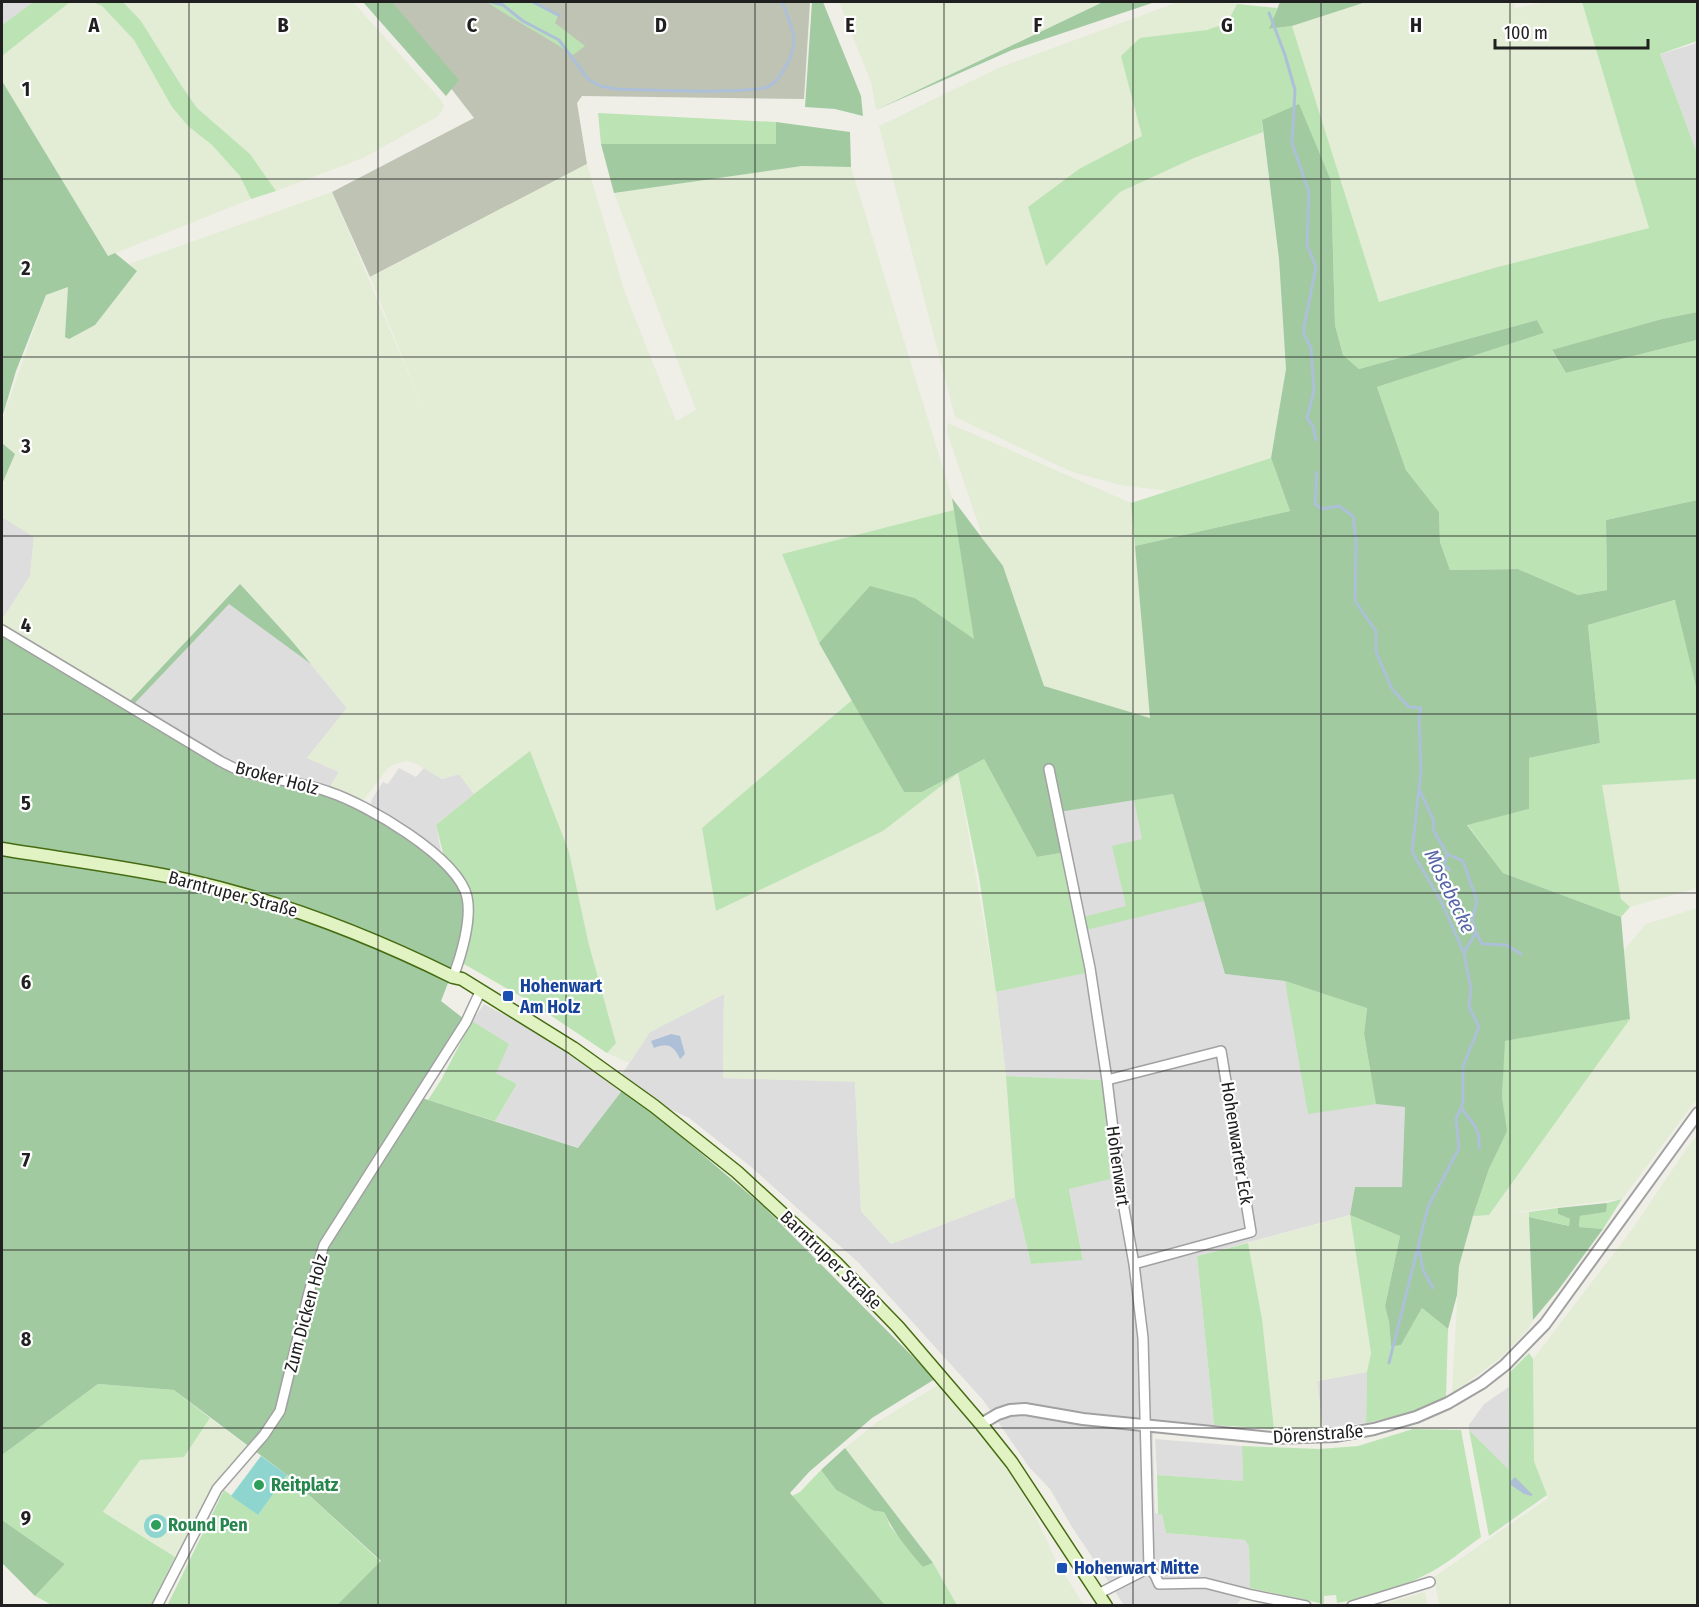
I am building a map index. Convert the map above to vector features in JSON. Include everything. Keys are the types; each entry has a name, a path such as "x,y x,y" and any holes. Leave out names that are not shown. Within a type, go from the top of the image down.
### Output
{"main road":[{"name":"Barntruper Straße","path":"2,849 196,882 312,916 364,936 453,978 471,990 480,992 600,1067 672,1119 737,1172 804,1232 867,1294 927,1360 1012,1464 1106,1605"}],"street":[{"name":"Broker Holz","path":"2,630 220,761 242,771 327,791 345,798 364,807 418,842 447,865 460,882 467,897 467,924 453,978"},
{"name":"Hohenwart","path":"1049,769 1090,968 1120,1186 1134,1264 1143,1338 1149,1568"},
{"name":"Zum Dicken Holz","path":"157,1605 217,1489 264,1435 280,1411 309,1292 324,1245 466,1022 480,992"},
{"name":"Hohenwarter Eck","path":"1107,1080 1221,1051 1251,1232 1134,1264"},
{"name":"Dörenstraße","path":"981,1424 998,1414 1025,1409 1083,1419 1272,1438 1335,1436 1374,1429 1416,1417 1456,1399 1482,1383 1505,1365 1545,1324 1698,1113"},
{"path":"1098,1594 1149,1568 1159,1584 1205,1582 1252,1595 1306,1605"},
{"path":"1352,1605 1430,1582"}],"shaded area":[{"path":"2,2 33,2 2,25"},
{"path":"70,2 92,2 102,6 134,40 172,107 188,126 212,145 240,176 251,199 108,256 2,82 2,56"},
{"path":"123,2 353,2 444,106 437,117 363,158 276,191 250,154 197,108 141,21"},
{"path":"378,2 810,2 804,99 582,96 577,103 587,164 370,277 332,192 474,118"},
{"path":"839,2 1103,2 876,110 871,82"},
{"path":"1178,2 1237,4 1227,23 1207,30 1142,136 1079,169 1028,207 1046,265 1120,192 1194,158 1263,132 1279,259 1286,369 1271,458 1167,491 1120,485 1072,472 955,417 879,126 998,68"},
{"path":"1366,2 1515,2 1515,8 1546,2 1582,2 1649,228 1494,268 1379,302 1292,26"},
{"path":"1697,41 1697,153 1660,54 1694,44"},
{"path":"587,164 625,293 676,421 696,410 614,193 802,166 851,167 952,498 954,510 782,554 819,643 852,700 702,828 716,911 883,831 958,773 996,992 1006,1076 1015,1197 891,1244 861,1211 855,1082 723,1078 724,994 650,1032 629,1063 607,1053 616,1042 588,941 569,852 530,752 474,794 459,774 442,779 417,764 407,761 389,767 362,802 328,790 339,772 307,758 347,708 291,640 239,584 129,702 2,628 2,620 30,576 34,537 2,517 2,484 15,454 2,443 2,420 46,295 68,287 66,337 137,272 129,264 332,192 427,418 370,277"},
{"path":"948,423 1131,503 1151,719 1044,686 1003,566 984,541 947,432"},
{"path":"2,517 34,537 30,576 2,620"},
{"path":"240,584 291,640 347,708 307,758 339,772 328,790 241,768 129,702"},
{"path":"399,768 416,777 424,768 442,779 459,774 474,794 436,825 442,857 370,806 383,782 388,784"},
{"path":"1697,779 1697,888 1630,907 1621,899 1602,785"},
{"path":"1173,794 1225,974 1285,981 1405,1107 1402,1187 1355,1187 1350,1215 1197,1256 1214,1426 1155,1420 1153,1437 1155,1513 1162,1514 1166,1533 1246,1540 1249,1546 1250,1588 1234,1605 1124,1605 1072,1527 1050,1489 1029,1467 983,1400 859,1263 750,1166 689,1118 624,1088 579,1148 495,1121 517,1084 496,1073 472,1021 484,1004 542,1035 616,1083 650,1032 724,994 723,1078 855,1081 861,1211 891,1244 1015,1197 1031,1264 1083,1259 1069,1188 1103,1080 1006,1076 996,992 1085,973 1061,853 1059,812"},
{"path":"1697,908 1697,1099 1622,1199 1510,1213 1529,1212 1533,1320 1527,1331 1499,1359 1452,1394 1459,1266 1473,1216 1489,1215 1630,1019 1624,950 1646,924"},
{"path":"671,1034 680,1036 685,1054 680,1059 670,1046 663,1045 654,1048 651,1041"},
{"path":"1697,1135 1697,1605 1439,1605 1434,1577 1548,1498 1534,1461 1533,1359 1631,1231"},
{"path":"1350,1215 1371,1353 1367,1372 1317,1381 1323,1428 1274,1429 1262,1319 1248,1243"},
{"path":"1367,1372 1366,1423 1323,1428 1317,1381"},
{"path":"940,1384 1002,1460 1035,1515 1057,1563 1084,1605 957,1605 933,1563 845,1448 877,1422"},
{"path":"1509,1387 1508,1470 1469,1430 1469,1425 1484,1404"},
{"path":"210,1418 247,1446 219,1480 175,1557 103,1513 140,1460 184,1457"},
{"path":"1155,1439 1242,1446 1243,1481 1157,1475"},
{"name":"Reitplatz","path":"261,1456 287,1475 258,1515 231,1496"},
{"path":"1515,1477 1533,1495 1524,1494 1511,1485"},
{"name":"Round Pen","path":"156,1514 165,1517 168,1526 165,1535 156,1538 147,1535 144,1526 147,1517"},
{"path":"1425,1592 1428,1605 1380,1605"}],"green space":[{"path":"33,2 70,2 2,56 2,25"},
{"path":"92,2 123,2 141,21 197,108 250,154 276,191 251,199 240,176 212,145 188,126 172,107 134,40 102,6"},
{"path":"363,2 392,2 459,80 446,96"},
{"path":"487,2 531,2 558,16 555,23 585,46 573,55"},
{"path":"812,2 823,2 861,96 863,116 835,109 805,107"},
{"path":"1103,2 1155,2 1012,50 876,110"},
{"path":"1280,2 1366,2 1292,26 1269,29"},
{"path":"1582,2 1697,2 1697,41 1660,54 1697,153 1697,312 1662,319 1552,351 1566,373 1697,340 1697,500 1606,520 1607,590 1578,595 1518,569 1450,570 1440,542 1439,512 1406,470 1377,387 1544,333 1537,320 1359,369 1343,355 1335,325 1331,181 1262,120 1263,132 1194,158 1120,192 1046,266 1028,207 1079,169 1142,136 1121,56 1140,38 1207,30 1227,23 1237,4 1277,8 1270,29 1292,26 1379,302 1494,268 1649,228"},
{"path":"2,81 108,256 115,253 137,271 95,325 69,339 65,337 68,287 46,295 16,371 2,418"},
{"path":"1299,104 1331,181 1335,325 1343,355 1359,369 1537,320 1544,333 1377,387 1406,470 1439,512 1440,542 1450,570 1518,569 1578,595 1607,590 1606,520 1697,500 1697,691 1675,600 1588,625 1600,743 1529,758 1529,809 1467,825 1503,873 1621,917 1630,1019 1505,1041 1502,1097 1507,1131 1489,1169 1473,1216 1459,1266 1457,1295 1448,1329 1422,1308 1401,1345 1391,1346 1385,1306 1400,1236 1350,1215 1355,1187 1402,1187 1405,1107 1376,1104 1364,1034 1367,1008 1285,981 1225,974 1173,794 1059,812 1061,853 1037,857 984,759 922,792 904,792 819,643 870,586 915,598 974,639 952,498 1003,566 1044,686 1150,718 1135,546 1290,511 1271,458 1286,369 1279,259 1262,120"},
{"path":"598,113 776,122 776,144 601,144"},
{"path":"776,122 850,132 851,167 802,166 614,193 601,144 776,144"},
{"path":"1697,312 1697,340 1566,373 1552,350 1662,319"},
{"path":"2,443 15,454 2,484"},
{"path":"1271,458 1290,511 1135,546 1131,503"},
{"path":"954,510 975,640 915,598 870,587 819,643 782,554"},
{"path":"240,584 311,664 229,604 133,705 129,702"},
{"path":"1676,600 1697,691 1697,779 1602,785 1621,899 1630,907 1621,917 1503,873 1467,824 1529,809 1529,758 1600,743 1588,625"},
{"path":"2,633 219,763 326,793 390,825 444,866 456,882 465,903 463,929 455,965 441,1001 468,1022 422,1098 578,1148 624,1088 763,1206 935,1379 872,1418 809,1472 790,1493 885,1605 337,1605 381,1561 287,1475 174,1390 98,1384 2,1455"},
{"path":"852,700 904,792 922,792 984,759 1037,857 1061,853 1086,973 996,992 979,877 958,773 883,831 716,911 702,828"},
{"path":"530,751 569,852 588,941 616,1043 607,1053 529,1001 464,964 471,911 445,861 436,825"},
{"path":"1173,794 1204,901 1086,930 1083,917 1126,906 1112,846 1142,839 1134,800"},
{"path":"1285,981 1367,1007 1364,1034 1376,1104 1308,1114"},
{"path":"1630,1019 1489,1215 1473,1216 1489,1169 1506,1131 1502,1097 1504,1041"},
{"path":"472,1021 509,1044 496,1073 517,1084 495,1121 428,1100"},
{"path":"1006,1076 1103,1080 1110,1179 1069,1189 1083,1260 1031,1264 1015,1197"},
{"path":"1622,1199 1603,1229 1579,1227 1580,1216 1605,1212 1607,1203"},
{"path":"1607,1203 1606,1212 1580,1216 1579,1227 1603,1229 1533,1320 1529,1217 1569,1226 1570,1219 1558,1214 1558,1208"},
{"path":"1558,1208 1558,1214 1570,1219 1570,1226 1529,1217 1529,1212"},
{"path":"1350,1215 1400,1236 1385,1306 1391,1345 1401,1345 1422,1308 1448,1329 1446,1397 1407,1414 1366,1423 1367,1372 1371,1353"},
{"path":"1248,1243 1262,1319 1274,1429 1214,1425 1197,1256"},
{"path":"1529,1353 1533,1359 1534,1461 1547,1495 1489,1536 1469,1430 1508,1469 1509,1373"},
{"path":"98,1384 174,1390 210,1418 184,1457 140,1460 103,1512 175,1557 151,1605 52,1605 35,1596 65,1564 2,1520 2,1455"},
{"path":"1413,1429 1461,1430 1481,1537 1434,1570 1383,1592 1337,1603 1336,1595 1324,1596 1324,1604 1250,1588 1249,1546 1245,1540 1166,1533 1162,1514 1158,1514 1157,1475 1243,1481 1242,1446 1319,1449 1358,1446"},
{"path":"845,1448 933,1563 923,1567 892,1527 884,1512 874,1511 836,1490 821,1470"},
{"path":"821,1470 836,1490 874,1511 884,1512 890,1526 923,1567 933,1563 957,1605 885,1605 792,1496 800,1492"},
{"path":"287,1475 381,1562 337,1605 167,1606 224,1490 258,1515"},
{"path":"2,1520 65,1564 35,1596 2,1563"}],"waterway":[{"path":"491,2 503,5 523,21 559,40 588,79 600,86 616,89 696,91 759,89 775,82 789,61 793,44 792,29 782,2"},
{"path":"533,2 560,16"},
{"name":"Mosebecke","path":"1269,13 1295,90 1292,143 1309,192 1307,245 1316,267 1303,332 1311,348 1314,391 1307,418 1313,426 1316,440"},
{"name":"Mosebecke","path":"1317,472 1315,504 1322,509 1339,506 1353,516 1356,541 1355,601 1376,631 1376,652 1392,689 1409,707 1421,708 1419,718 1421,771 1412,852 1441,901 1464,953 1471,990 1469,1007 1479,1027 1463,1066 1463,1103 1456,1119 1459,1148 1428,1207 1389,1363"},
{"path":"1420,791 1434,821 1433,829 1447,854 1463,861 1477,901 1472,920 1476,932 1464,953"},
{"path":"1447,854 1444,865 1450,870"},
{"path":"1476,932 1482,944 1506,945 1521,954"},
{"path":"1461,1108 1477,1131 1479,1148"},
{"path":"1419,1248 1423,1270 1433,1288"}],"place":[{"name":"Hohenwart Am Holz","path":"508,996"},
{"name":"Reitplatz","path":"259,1485"},
{"name":"Round Pen","path":"156,1525"},
{"name":"Hohenwart Mitte","path":"1062,1568"}]}
